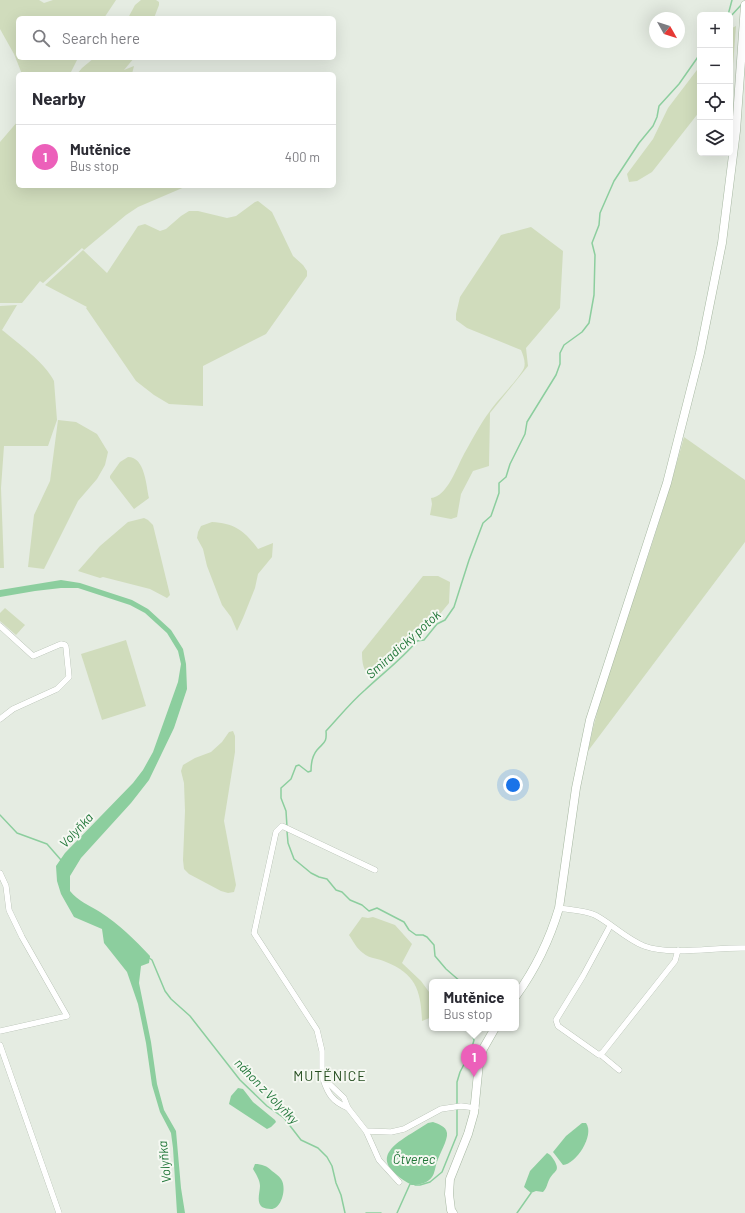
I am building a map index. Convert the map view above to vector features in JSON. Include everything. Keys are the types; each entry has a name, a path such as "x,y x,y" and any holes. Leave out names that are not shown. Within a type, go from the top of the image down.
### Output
{"street":[{"path":"519,991 540,958 552,931 559,908 576,788 590,720 667,483 700,354 722,244 734,146 745,4"},
{"path":"0,626 33,656 61,644 64,645 66,647 69,677 57,689 13,709 0,719"},
{"path":"375,870 282,826 276,832 254,933 317,1030 322,1051 322,1077 344,1098 348,1108 366,1131 379,1160 399,1182"},
{"path":"0,873 6,886 9,910 22,937 67,1016 0,1031"},
{"path":"559,908 584,911 595,915 629,938 645,946 666,950 745,948"},
{"path":"610,926 583,976 556,1020 556,1023 596,1054 601,1055 619,1070"},
{"path":"601,1055 675,961 678,950"},
{"path":"453,1213 451,1210 449,1194 450,1179 468,1134 476,1108 479,1063 483,1049 493,1031"},
{"path":"0,1045 59,1213"},
{"path":"366,1131 391,1132 404,1129 441,1109 461,1106 476,1108"}],"shaded area":[{"path":"0,0 39,0 44,3 53,0 116,0 105,16 16,16 16,59 0,29"},
{"path":"141,0 156,0 159,2 155,16 129,16 135,5"},
{"path":"736,26 733,66 733,48 733,28"},
{"path":"16,60 77,60 71,72 21,72"},
{"path":"92,60 132,60 124,70 134,66 132,72 79,72"},
{"path":"697,70 697,115 652,172 637,181 629,182 627,174 653,139 668,108"},
{"path":"16,123 16,188 182,188 138,207 126,215 84,250 82,248 43,283 40,281 22,303 0,303 0,142"},
{"path":"258,201 272,212 293,256 303,265 307,271 307,276 266,334 203,366 203,406 169,404 154,395 136,381 86,308 87,307 45,285 83,250 107,273 138,226 145,224 160,231 166,229 189,211 198,211 227,218 236,216"},
{"path":"531,227 563,251 560,308 526,348 528,366 490,413 489,466 473,471 461,494 457,517 451,519 430,515 432,504 431,498 442,493 447,487 483,421 518,378 525,366 521,350 467,328 456,320 460,297 501,235"},
{"path":"17,305 2,330 31,354 50,374 54,381 57,420 48,446 4,446 1,488 4,568 0,568 0,306"},
{"path":"58,420 76,422 97,434 108,452 105,465 97,479 78,501 44,569 28,567 34,515 50,481"},
{"path":"684,437 745,480 745,542 588,751 618,643 658,527"},
{"path":"128,457 134,458 141,467 146,479 149,498 134,509 110,478 120,462"},
{"path":"144,518 153,525 170,595 167,598 150,589 103,577 100,578 78,571 100,546 128,522"},
{"path":"212,522 233,526 244,533 258,549 273,543 272,557 258,574 255,588 237,631 231,617 222,605 207,566 203,549 197,538 201,526"},
{"path":"423,576 438,576 450,582 449,603 431,625 416,637 408,640 380,674 371,678 366,672 362,660 362,652"},
{"path":"5,608 25,625 16,635 0,621 0,613"},
{"path":"126,640 146,706 102,720 81,654"},
{"path":"233,731 235,736 235,752 224,821 236,885 234,892 228,893 221,891 189,874 184,869 185,811 184,783 181,771 183,765 195,758 211,752 222,742 229,732"},
{"path":"362,917 373,917 395,925 412,944 402,963 421,981 429,992 429,1018 422,1021 418,992 410,978 396,967 366,955 355,945 349,935"}],"water":[{"path":"61,580 80,583 132,600 148,609 171,630 183,649 186,664 187,689 174,728 149,780 131,803 81,858 70,876 70,891 73,894 114,922 133,938 150,956 149,963 141,966 139,983 151,1042 157,1084 164,1110 176,1131 181,1188 185,1213 177,1213 171,1133 160,1112 152,1085 146,1043 138,1004 127,972 104,943 102,929 74,917 61,894 57,881 56,866 65,853 133,783 143,770 153,752 178,682 181,664 178,651 167,633 145,613 130,605 78,588 35,591 0,597 0,590"},
{"path":"238,1088 243,1089 253,1102 275,1120 276,1122 271,1127 267,1129 229,1104 231,1096"},
{"name":"Čtverec","path":"433,1122 445,1129 447,1133 446,1140 432,1177 428,1181 418,1185 412,1185 397,1175 389,1166 387,1158 390,1151 397,1144 428,1123"},
{"path":"582,1123 586,1123 588,1128 588,1134 583,1148 573,1160 563,1165 553,1152 566,1136"},
{"path":"547,1153 554,1160 557,1169 543,1192 536,1191 531,1193 524,1187 530,1171"},
{"path":"255,1164 268,1168 281,1179 283,1183 284,1187 281,1202 275,1208 266,1208 260,1205 260,1184 253,1169"}],"waterway":[{"name":"Smiradický potok","path":"729,12 732,0"},
{"path":"733,14 742,4"},
{"name":"Smiradický potok","path":"287,827 286,811 281,798 281,788 291,779 296,766 299,765 308,772 311,771 313,757 315,752 323,744 326,731 355,700 417,641 424,640 437,624 445,620 454,607 483,523 491,516 499,493 499,483 506,477 510,464 525,434 527,422 556,375 560,364 560,353 564,345 582,332 589,323 594,295 595,255 592,243 599,225 600,213 614,181 639,143 653,126 657,117 659,106 679,84 697,58"},
{"path":"0,815 17,833 47,844 61,860"},
{"name":"Smiradický potok","path":"287,831 288,843 294,859 311,873 327,879 336,890 342,892 350,900 362,905 369,911 377,908 404,922 409,930 416,935 423,935 427,937 434,945 435,956 446,969 458,979"},
{"name":"náhon z Volyňky","path":"148,957 152,960 165,991 171,999 190,1016 240,1080 267,1106 284,1118 301,1140 318,1148 327,1157 332,1166 345,1213"},
{"name":"Smiradický potok","path":"415,1185 430,1182 442,1172 457,1135 457,1082 460,1072 471,1051 474,1040 471,1031"},
{"name":"Smiradický potok","path":"397,1213 410,1184 412,1184"},
{"path":"517,1213 531,1193"},
{"name":"Smiradický potok","path":"366,1213 381,1213"}],"place":[{"name":"Mutěnice","path":"474,1077"}],"district":[{"name":"MUTĚNICE","path":"330,1075"}],"water label":[{"name":"Volyňka","path":"76,830"},
{"name":"Volyňka","path":"164,1162"}]}
